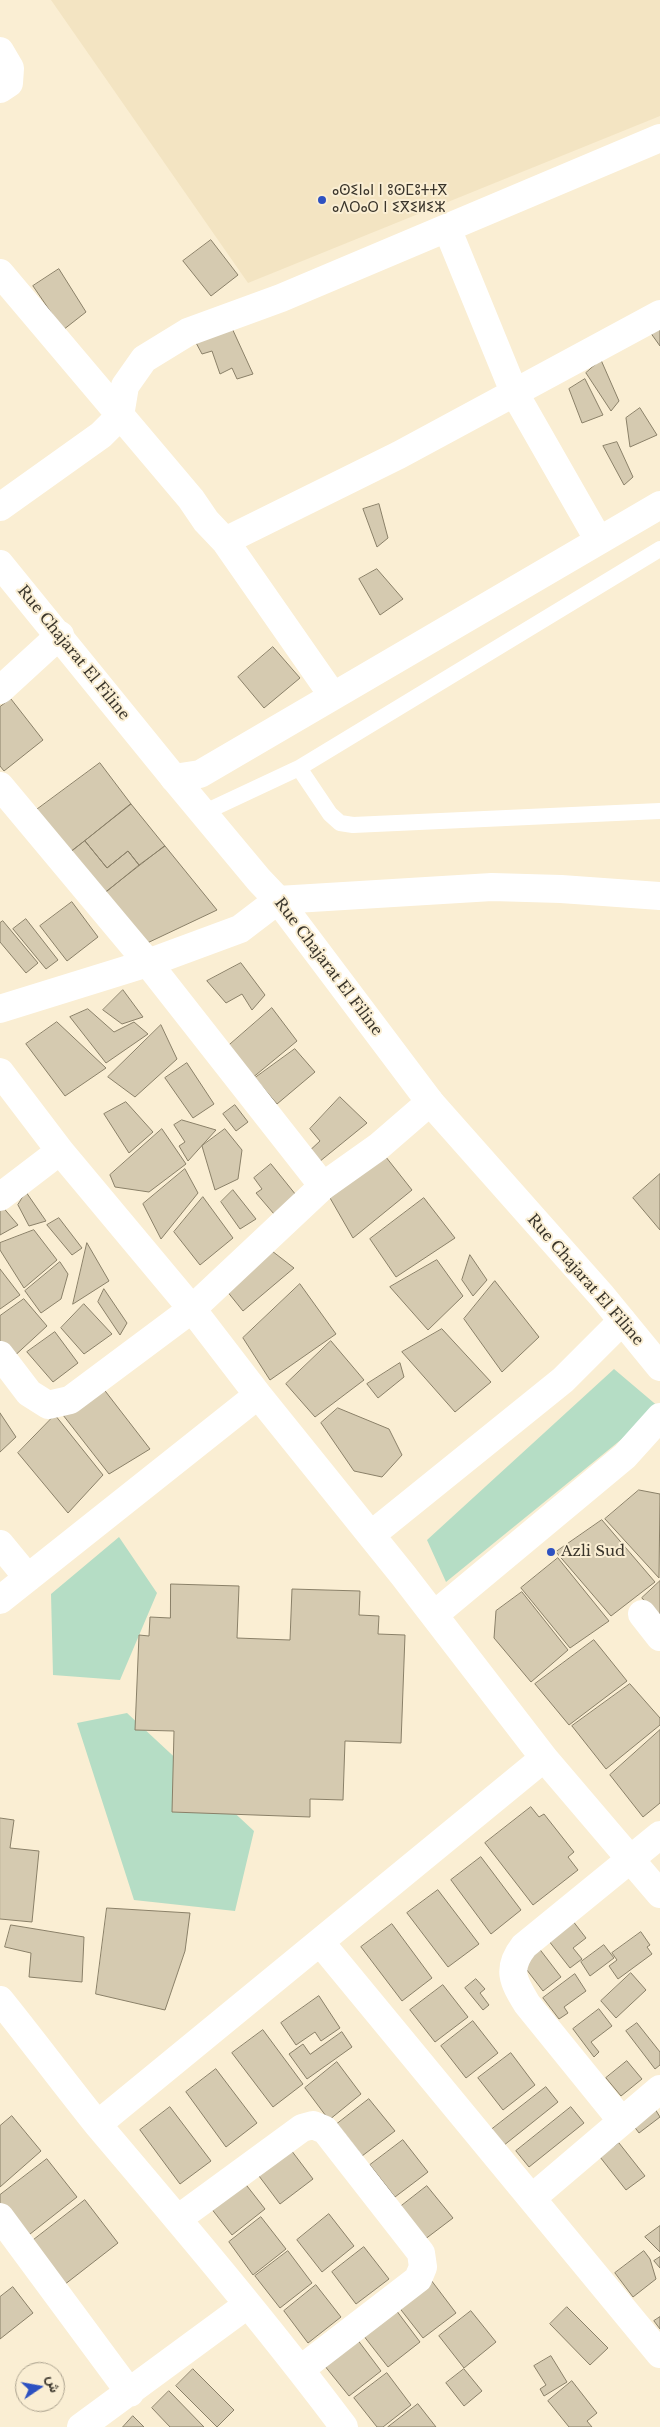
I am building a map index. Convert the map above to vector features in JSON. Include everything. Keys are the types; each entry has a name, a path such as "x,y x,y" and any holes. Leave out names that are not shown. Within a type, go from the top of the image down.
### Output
{"street":[{"path":"0,51 10,68 9,83 0,89"},
{"path":"0,507 101,435 120,416 125,386 144,359 188,332 281,298 660,138"},
{"path":"447,228 514,392 598,540"},
{"path":"0,273 191,499 206,521 225,541 333,696"},
{"path":"225,541 399,455 660,314"},
{"path":"174,778 200,774 660,505"},
{"name":"Rue Chajarat El Filine","path":"0,564 60,635 174,778 278,900 430,1102 602,1296 660,1367"},
{"path":"0,690 60,635"},
{"path":"0,786 148,963 323,1186"},
{"path":"0,1009 148,963 240,929 278,900 492,887 561,888 660,896"},
{"path":"0,1072 60,1151 192,1309 258,1395 434,1615 544,1758 633,1859 660,1894"},
{"path":"0,1355 29,1393 48,1404 70,1400 192,1309 323,1186 378,1147 430,1102"},
{"path":"0,1197 60,1151"},
{"path":"371,1535 563,1380 622,1321"},
{"path":"0,1600 258,1395"},
{"path":"434,1615 625,1456 660,1417"},
{"path":"0,1544 28,1578"},
{"path":"642,1614 660,1637"},
{"path":"98,2124 544,1758"},
{"path":"621,2120 527,2004 516,1985 512,1970 516,1956 524,1946 633,1859 660,1835"},
{"path":"320,1942 660,2354"},
{"path":"0,2000 98,2124 178,2218 300,2369 344,2427"},
{"path":"532,2198 621,2120 660,2089"},
{"path":"178,2218 302,2128 313,2125 325,2130 421,2253 423,2267 418,2279 300,2369"},
{"path":"0,2217 130,2393"},
{"path":"92,2424 247,2305"}],"lane":[{"path":"203,813 299,768 660,549"},
{"path":"299,768 330,814 340,823 353,825 660,811"}],"shaded area":[{"name":"ⴰⵙⵉⵏⴰⵏ ⵏ ⵓⵙⵎⵓⵜⵜⴳ ⴰⴷⵔⴰⵔ ⵏ ⵉⴳⵉⵍⵉⵣ","path":"51,0 660,0 660,116 248,283"}],"green space":[{"path":"614,1369 660,1408 446,1582 427,1540"},
{"path":"119,1537 157,1593 120,1680 53,1675 51,1594"},
{"path":"127,1713 254,1831 235,1911 134,1900 77,1723"}],"building":[{"path":"211,240 238,275 211,296 183,261"},
{"path":"59,269 86,312 63,330 33,286"},
{"path":"231,326 253,374 237,379 232,368 220,374 212,351 202,354 194,339"},
{"path":"660,327 660,346 650,332"},
{"path":"601,360 619,401 611,411 586,373"},
{"path":"585,379 603,415 582,423 569,389"},
{"path":"640,408 657,435 630,447 626,418"},
{"path":"617,442 633,477 624,485 603,446"},
{"path":"379,504 388,538 377,547 363,509"},
{"path":"377,569 403,599 380,615 359,579"},
{"path":"273,647 300,678 264,708 238,677"},
{"path":"11,699 43,740 4,771 0,766 0,707"},
{"path":"100,763 131,804 68,854 35,811"},
{"path":"131,804 165,846 139,865 128,851 107,868 85,841"},
{"path":"85,841 107,868 128,851 139,865 101,896 68,854"},
{"path":"165,846 217,910 143,945 101,896"},
{"path":"72,902 98,937 67,961 40,926"},
{"path":"26,919 58,960 46,969 13,929"},
{"path":"3,921 38,963 26,973 0,942 0,923"},
{"path":"241,963 265,995 252,1010 242,994 226,1003 207,981"},
{"path":"123,990 143,1017 122,1024 103,1010"},
{"path":"272,1008 297,1041 251,1079 226,1048"},
{"path":"88,1009 114,1032 134,1022 148,1034 106,1063 70,1017"},
{"path":"57,1022 106,1068 65,1096 26,1044"},
{"path":"161,1025 177,1059 135,1097 108,1077"},
{"path":"295,1049 315,1072 277,1104 255,1078"},
{"path":"187,1063 214,1104 193,1118 165,1078"},
{"path":"340,1097 367,1123 319,1162 306,1154 320,1141 310,1129"},
{"path":"126,1102 153,1132 129,1153 104,1114"},
{"path":"235,1105 248,1122 236,1131 223,1114"},
{"path":"182,1120 216,1130 188,1161 179,1146 185,1142 174,1125"},
{"path":"162,1129 186,1164 149,1192 115,1187 110,1175"},
{"path":"225,1129 242,1150 238,1179 215,1190 202,1146"},
{"path":"378,1147 412,1190 353,1238 326,1191"},
{"path":"271,1164 296,1195 274,1214 256,1193 262,1189 254,1178"},
{"path":"185,1169 198,1193 161,1239 143,1204"},
{"path":"660,1174 660,1230 633,1198"},
{"path":"233,1190 256,1219 240,1229 221,1202"},
{"path":"26,1192 46,1221 29,1226 18,1205"},
{"path":"203,1197 233,1238 200,1265 174,1232"},
{"path":"424,1198 455,1238 396,1277 370,1239"},
{"path":"0,1206 18,1225 0,1235"},
{"path":"59,1218 82,1248 72,1255 47,1225"},
{"path":"34,1230 57,1260 24,1288 0,1250 0,1243"},
{"path":"87,1243 109,1281 73,1304"},
{"path":"272,1251 294,1268 243,1311 222,1285"},
{"path":"470,1255 487,1280 473,1296 462,1280"},
{"path":"437,1260 463,1296 428,1330 390,1287"},
{"path":"60,1262 68,1274 61,1299 41,1313 25,1291"},
{"path":"0,1269 20,1295 0,1309"},
{"path":"495,1281 539,1337 502,1372 464,1319"},
{"path":"300,1284 336,1334 270,1380 243,1338"},
{"path":"104,1289 127,1323 120,1335 98,1302"},
{"path":"24,1299 47,1326 10,1360 0,1347 0,1316"},
{"path":"84,1304 112,1334 84,1354 61,1328"},
{"path":"442,1329 491,1382 455,1412 402,1352"},
{"path":"55,1332 78,1363 53,1382 27,1352"},
{"path":"331,1341 364,1380 315,1417 286,1384"},
{"path":"400,1363 404,1377 378,1398 367,1384"},
{"path":"99,1383 150,1449 109,1474 63,1415"},
{"path":"338,1408 389,1429 402,1455 382,1477 354,1471 321,1423"},
{"path":"0,1413 16,1437 0,1452"},
{"path":"55,1415 103,1475 68,1513 18,1453"},
{"path":"639,1490 660,1494 659,1578 605,1519"},
{"path":"602,1520 655,1582 611,1616 556,1552"},
{"path":"558,1558 609,1621 570,1648 521,1588"},
{"path":"660,1581 660,1619 642,1598"},
{"path":"171,1584 239,1586 237,1638 290,1640 292,1589 360,1591 359,1615 379,1616 378,1634 405,1635 401,1743 345,1741 343,1800 310,1799 310,1817 172,1812 174,1731 135,1730 139,1635 149,1636 150,1617 170,1618"},
{"path":"522,1592 568,1650 531,1682 494,1638 496,1611"},
{"path":"594,1640 627,1681 569,1725 535,1684"},
{"path":"630,1684 660,1718 660,1725 606,1769 572,1726"},
{"path":"660,1730 660,1803 643,1817 610,1775"},
{"path":"531,1807 539,1817 544,1814 574,1852 568,1857 578,1870 533,1905 485,1843"},
{"path":"0,1818 14,1820 10,1848 39,1851 32,1922 0,1919"},
{"path":"481,1857 521,1910 491,1934 451,1880"},
{"path":"438,1890 479,1944 448,1967 407,1913"},
{"path":"107,1908 190,1913 185,1951 165,2010 96,1994"},
{"path":"569,1916 586,1938 573,1948 582,1959 570,1968 545,1936"},
{"path":"392,1924 432,1978 402,2001 361,1947"},
{"path":"11,1925 84,1937 82,1982 29,1977 31,1953 5,1947"},
{"path":"641,1932 650,1945 647,1947 652,1954 618,1979 609,1966 617,1960 612,1953"},
{"path":"604,1945 614,1958 590,1976 581,1962"},
{"path":"538,1947 561,1977 543,1991 520,1961"},
{"path":"631,1973 646,1990 616,2018 601,2001"},
{"path":"575,1974 586,1991 564,2007 568,2013 559,2019 543,1998"},
{"path":"476,1979 485,1989 480,1993 489,2005 483,2010 465,1988"},
{"path":"443,1985 468,2017 435,2042 410,2010"},
{"path":"319,1996 340,2028 321,2041 315,2032 296,2045 281,2023"},
{"path":"599,2009 612,2026 591,2042 599,2052 594,2057 573,2029"},
{"path":"473,2021 498,2053 466,2078 441,2046"},
{"path":"637,2023 660,2052 660,2065 655,2069 626,2031"},
{"path":"263,2030 303,2084 273,2107 232,2053"},
{"path":"342,2032 352,2047 307,2079 289,2054 303,2044 310,2054"},
{"path":"511,2053 535,2085 503,2110 478,2078"},
{"path":"627,2061 642,2079 621,2096 606,2078"},
{"path":"337,2062 361,2094 329,2120 305,2088"},
{"path":"216,2069 257,2123 226,2147 186,2092"},
{"path":"546,2087 558,2102 503,2146 491,2130"},
{"path":"369,2099 395,2131 362,2156 337,2124"},
{"path":"652,2104 660,2117 639,2133 630,2121"},
{"path":"170,2107 211,2161 180,2184 140,2130"},
{"path":"571,2107 584,2123 529,2167 516,2151"},
{"path":"12,2116 41,2151 0,2187 0,2126"},
{"path":"403,2140 428,2172 395,2197 370,2165"},
{"path":"619,2143 645,2176 626,2190 600,2157"},
{"path":"288,2146 313,2179 280,2204 256,2172"},
{"path":"47,2159 77,2197 25,2238 0,2206 0,2195"},
{"path":"240,2177 265,2209 232,2235 207,2203"},
{"path":"427,2186 453,2218 420,2243 395,2211"},
{"path":"85,2200 118,2243 64,2285 31,2242"},
{"path":"329,2214 354,2246 322,2272 297,2240"},
{"path":"261,2217 286,2249 253,2275 229,2242"},
{"path":"660,2226 660,2252 645,2237"},
{"path":"364,2247 389,2279 356,2304 332,2272"},
{"path":"288,2251 312,2283 280,2308 255,2276"},
{"path":"644,2251 650,2259 656,2279 633,2297 615,2273"},
{"path":"660,2257 660,2268 654,2261"},
{"path":"431,2280 456,2313 423,2338 398,2306"},
{"path":"316,2285 341,2317 308,2343 284,2311"},
{"path":"13,2287 33,2313 0,2339 0,2297"},
{"path":"567,2307 608,2348 590,2365 550,2324"},
{"path":"396,2310 420,2342 388,2367 363,2335"},
{"path":"471,2311 496,2342 464,2368 439,2336"},
{"path":"660,2317 660,2329 654,2321"},
{"path":"357,2339 381,2371 349,2396 324,2365"},
{"path":"551,2356 567,2382 544,2396 540,2389 546,2385 534,2366"},
{"path":"193,2369 234,2410 217,2427 176,2386"},
{"path":"464,2369 482,2391 464,2406 446,2383"},
{"path":"387,2373 411,2405 383,2427 377,2427 354,2398"},
{"path":"572,2381 597,2413 587,2421 592,2427 569,2427 548,2401"},
{"path":"169,2391 204,2427 170,2427 152,2408"},
{"path":"418,2404 436,2427 388,2427"},
{"path":"133,2416 144,2427 123,2427"}],"place":[{"name":"ⴰⵙⵉⵏⴰⵏ ⵏ ⵓⵙⵎⵓⵜⵜⴳ ⴰⴷⵔⴰⵔ ⵏ ⵉⴳⵉⵍⵉⵣ","path":"322,200"},
{"name":"Azli Sud","path":"551,1552"}]}
